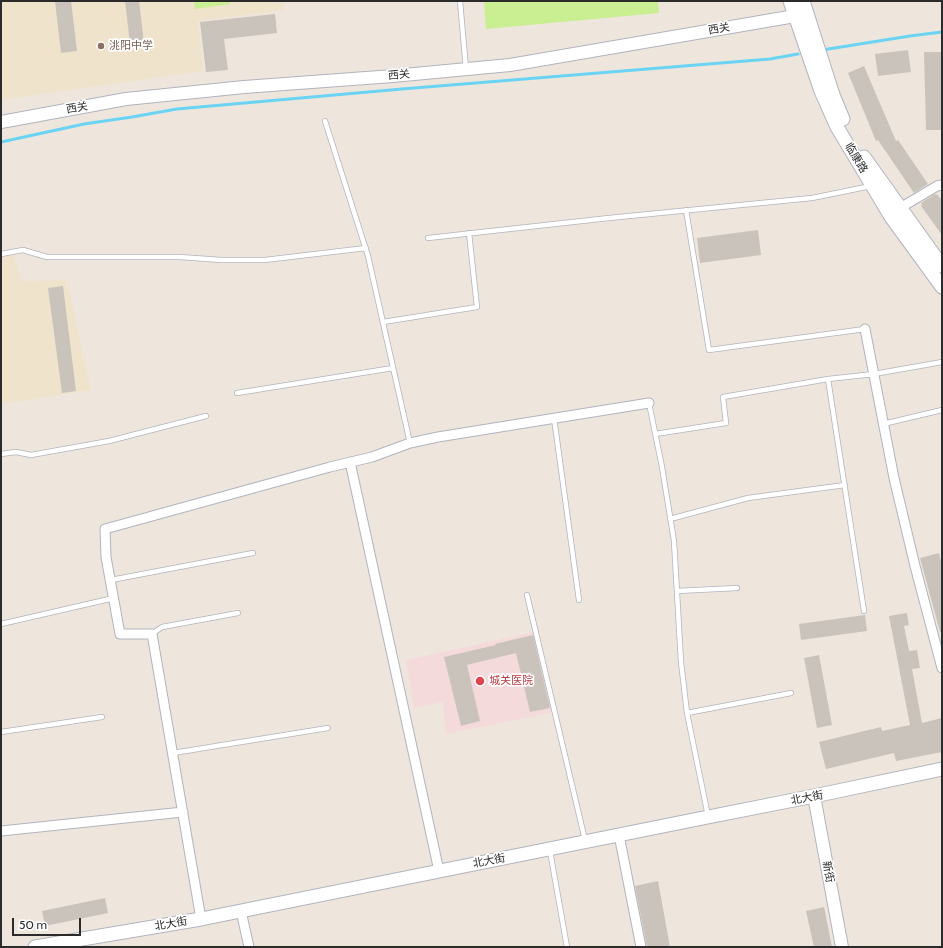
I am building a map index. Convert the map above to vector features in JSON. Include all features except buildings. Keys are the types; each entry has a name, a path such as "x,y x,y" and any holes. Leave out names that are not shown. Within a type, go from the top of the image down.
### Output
{"main road":[{"path":"790,1 801,9"},
{"name":"临康路","path":"801,9 821,90 837,127 891,217 942,287"},
{"name":"临康路","path":"801,9 847,128 864,158 942,266"},
{"name":"北大街","path":"35,947 201,919 942,769"}],"street":[{"name":"西关","path":"1,122 126,99 244,87 510,65 801,9"},
{"path":"900,208 937,186 942,185"},
{"path":"865,329 894,478 942,668"},
{"path":"201,919 152,634 120,634 106,557 105,529 372,457 410,443 649,402"},
{"path":"350,462 439,871"},
{"name":"新街","path":"814,796 842,947"},
{"path":"1,831 183,812"},
{"path":"619,835 641,947"},
{"path":"241,911 250,947"}],"lane":[{"path":"460,1 466,69"},
{"path":"325,121 366,248 410,443"},
{"path":"428,238 812,198 872,186"},
{"path":"686,210 709,350 865,329"},
{"path":"383,322 477,307 469,233"},
{"path":"1,254 23,250 47,257 180,257 221,260 265,260 366,248"},
{"path":"655,434 726,423 723,397 828,379 874,374 942,362"},
{"path":"237,393 393,368"},
{"path":"828,379 864,611"},
{"path":"649,402 662,467 674,541 681,662 687,713 708,817"},
{"path":"884,424 942,410"},
{"path":"1,454 16,452 30,455 109,441 206,416"},
{"path":"554,418 579,600"},
{"path":"670,519 748,498 845,485"},
{"path":"111,580 253,553"},
{"path":"677,591 736,588"},
{"path":"527,595 585,842"},
{"path":"1,624 114,598"},
{"path":"152,634 162,627 238,613"},
{"path":"687,713 791,693"},
{"path":"1,732 102,717"},
{"path":"173,753 328,728"},
{"path":"550,849 567,947"}],"shaded area":[{"name":"洮阳中学","path":"1,1 284,1 285,10 198,21 203,71 1,100"},
{"path":"13,254 22,281 67,280 91,390 1,404 1,258"},
{"name":"城关医院","path":"538,631 557,712 446,734 443,702 414,708 406,660"}],"green space":[{"path":"194,1 230,1 230,4 195,9"},
{"path":"484,1 658,1 659,13 486,29"}],"waterway":[{"path":"822,50 942,32"},
{"path":"1,142 84,124 177,109 770,59 798,54"}],"place":[{"name":"洮阳中学","path":"101,46"},
{"name":"城关医院","path":"480,681"}]}
